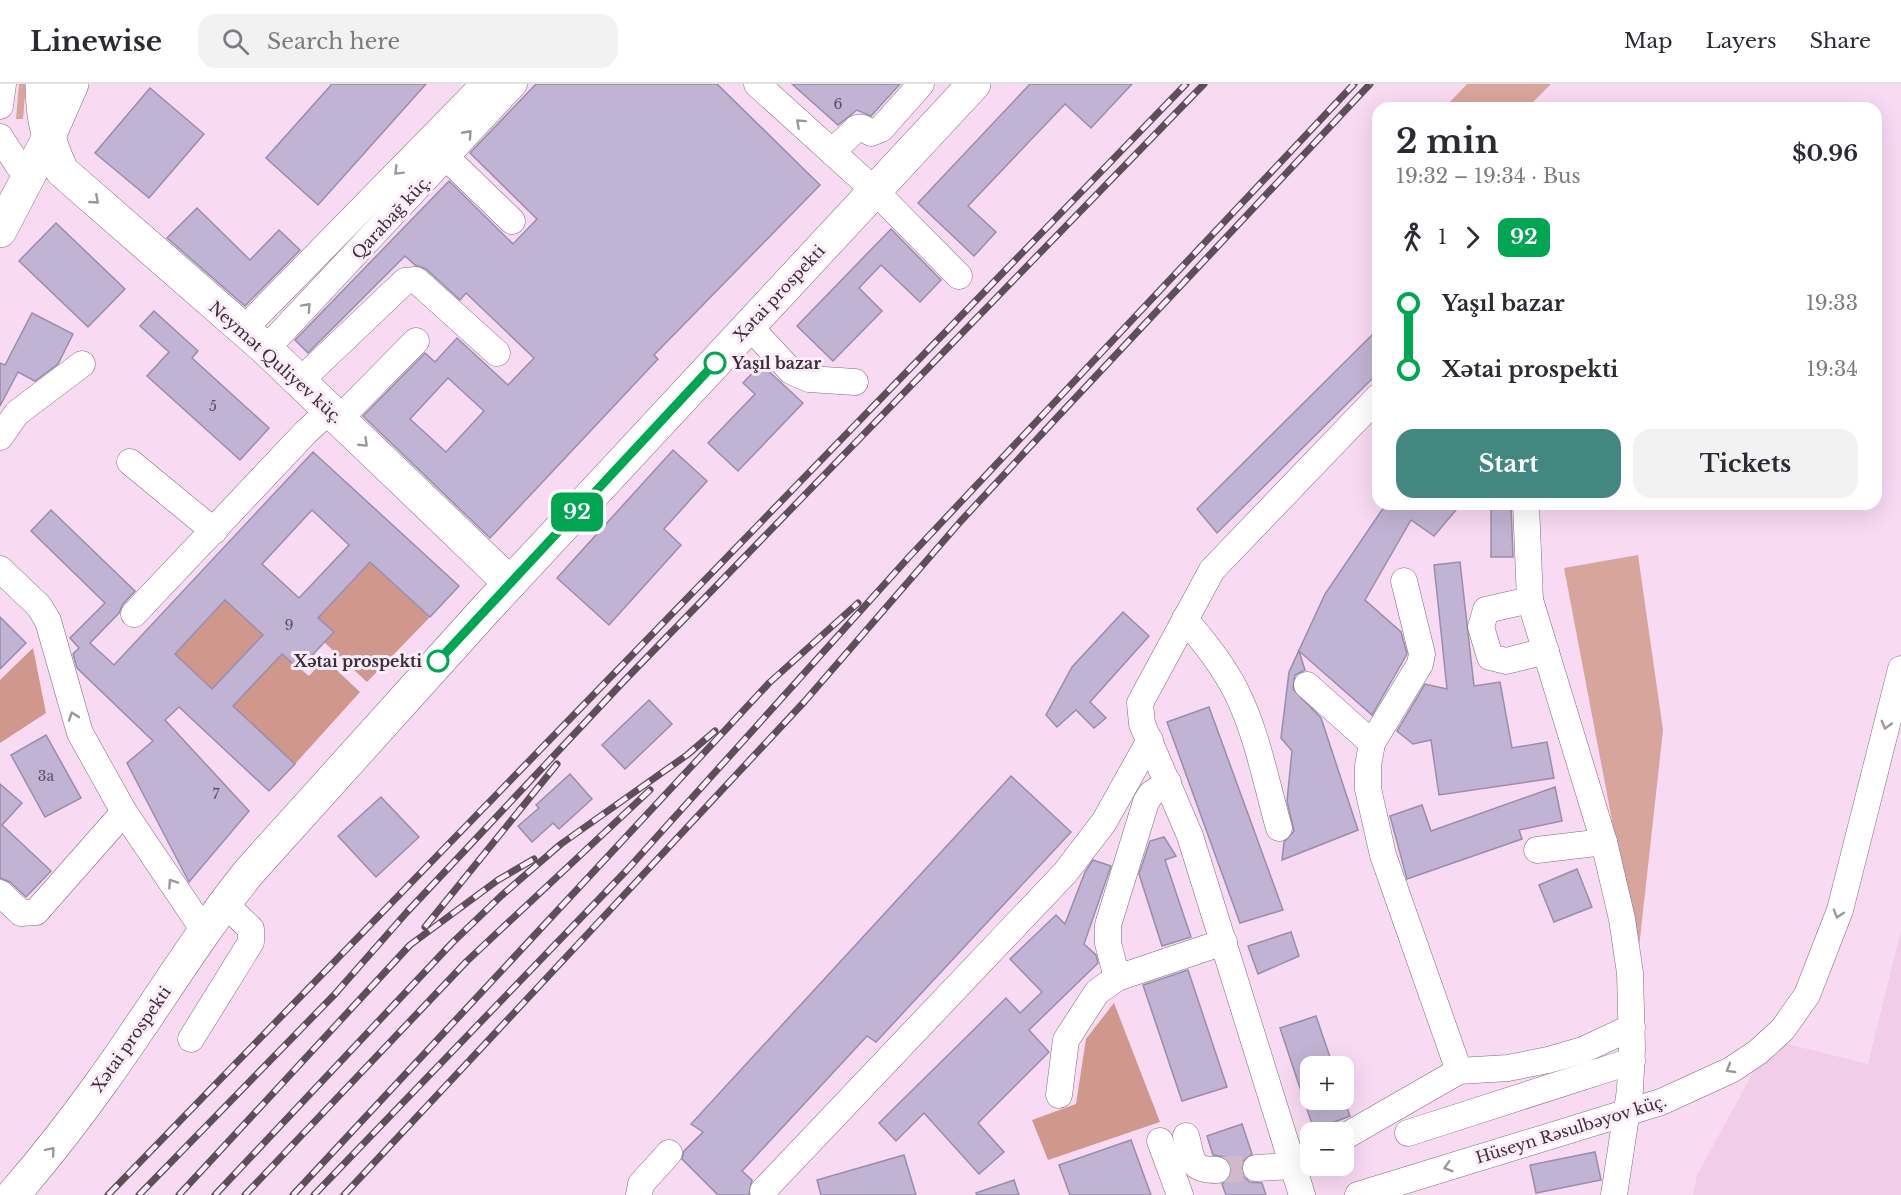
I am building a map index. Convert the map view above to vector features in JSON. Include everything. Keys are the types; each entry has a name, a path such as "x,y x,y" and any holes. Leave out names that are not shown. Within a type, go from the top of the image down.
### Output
{"main road":[{"path":"0,231 14,184 56,84"},
{"path":"44,112 72,84"},
{"name":"Xətai prospekti","path":"12,1195 55,1146 102,1083 224,903 510,582 974,84"},
{"name":"Neymət Quliyev küç.","path":"44,112 62,171 255,340 510,582"},
{"path":"14,184 44,168 62,171"}],"street":[{"path":"0,106 3,84"},
{"name":"Qarabağ küç.","path":"255,340 484,84"},
{"name":"Qarabağ küç.","path":"255,340 447,158 514,84"},
{"path":"757,84 874,190 959,276"},
{"path":"832,152 857,128 863,128 871,133 880,129 921,84"},
{"path":"0,137 14,184"},
{"path":"447,158 512,221"},
{"path":"299,382 405,281 410,279 416,280 497,353"},
{"path":"749,326 791,371 809,379 855,382"},
{"path":"134,614 306,432 334,415 416,341"},
{"path":"0,437 17,412 82,364"},
{"path":"1300,1155 1224,942 1190,836 1142,724 1140,703 1212,570 1372,403"},
{"path":"130,462 214,531"},
{"path":"1526,510 1530,600 1604,842 1627,952 1632,1061 1614,1195"},
{"path":"0,569 39,606 48,621 80,734 124,812 205,932"},
{"path":"1404,581 1422,654 1420,664 1372,743 1368,766 1368,789 1383,855 1459,1071"},
{"path":"1530,600 1486,610 1482,617 1481,627 1490,657 1506,661 1546,651"},
{"path":"1185,619 1216,657 1236,692 1256,746 1279,828"},
{"name":"Hüseyn Rəsulbəyov küç.","path":"1358,1195 1625,1116 1698,1086 1758,1052 1784,1029 1807,995 1839,910 1901,669"},
{"path":"1307,685 1372,743"},
{"path":"763,1191 1065,873 1104,822 1150,741"},
{"path":"1117,978 1108,943 1108,925 1146,802 1151,794 1168,782"},
{"path":"0,893 21,913 36,912 124,812"},
{"path":"1537,850 1604,842"},
{"path":"190,1039 251,942 251,929 224,903"},
{"path":"1059,1095 1066,1040 1097,992 1117,978 1224,942"},
{"path":"1354,1131 1459,1071 1508,1068 1548,1060 1583,1050 1632,1027"},
{"path":"1408,1133 1632,1061"},
{"path":"1186,1136 1195,1166 1200,1170 1217,1170"},
{"path":"1160,1141 1180,1195"},
{"path":"1622,1147 1632,1160 1632,1195"},
{"path":"639,1195 641,1184 669,1153"},
{"path":"1256,1168 1300,1161"},
{"path":"1302,1176 1302,1195"}],"shaded area":[{"path":"19,84 26,84 23,119 16,119"},
{"path":"1467,84 1551,84 1533,102 1450,102"},
{"path":"1638,555 1663,730 1638,957 1564,568"},
{"path":"370,562 430,617 367,682 324,642 334,632 318,618"},
{"path":"225,600 263,635 212,689 175,654"},
{"path":"33,648 46,713 0,743 0,680"},
{"path":"282,654 309,676 325,659 360,692 295,764 233,706"},
{"path":"1901,931 1901,1195 1693,1195 1697,1175 1771,1040 1868,1064"},
{"path":"1114,1003 1160,1122 1048,1160 1032,1120 1076,1104 1086,1039"}],"building":[{"path":"332,84 426,84 318,205 266,158"},
{"path":"536,84 717,84 820,185 654,355 658,359 490,538 363,416 425,353 435,362 457,338 508,385 534,358 466,293 460,300 426,269 415,265 405,256 308,353 295,340 449,181 513,244 537,219 470,153","holes":["448,378 484,411 446,452 410,419"]},
{"path":"792,84 900,84 871,116 857,110 838,125"},
{"path":"1030,84 1132,84 1091,128 1065,104 968,206 996,232 974,256 918,203"},
{"path":"150,88 204,134 149,198 95,153"},
{"path":"197,208 250,260 279,230 300,250 245,306 167,238"},
{"path":"56,223 125,289 88,327 19,261"},
{"path":"891,229 941,280 920,302 881,265 859,288 882,311 833,361 797,326"},
{"path":"154,311 198,351 192,358 269,428 240,460 147,376 169,352 140,326"},
{"path":"32,313 73,334 58,364 35,381 18,372 0,406 0,363 5,365"},
{"path":"1372,335 1372,379 1217,533 1197,509"},
{"path":"761,364 803,403 738,471 708,443 755,394 743,383"},
{"path":"673,450 707,481 664,529 681,545 609,625 557,578"},
{"path":"313,452 459,586 430,617 370,562 318,618 334,632 299,669 282,654 233,706 295,764 269,791 179,707 165,720 249,811 189,882 127,763 153,741 77,668 73,654 79,648 70,638 105,603 31,531 51,510 135,591 123,604 119,613 90,643 114,665","holes":["312,510 349,545 299,598 262,564","225,600 263,635 212,689 175,654"]},
{"path":"1382,510 1456,510 1434,536 1411,520 1365,600 1401,632 1407,654 1372,715 1299,651 1305,670 1295,675 1293,689 1321,718 1358,830 1282,860 1284,842 1294,831 1287,801 1292,751 1281,738 1289,672 1325,594"},
{"path":"1491,510 1511,510 1513,557 1491,557"},
{"path":"1460,562 1474,686 1500,682 1512,748 1547,742 1554,778 1439,795 1431,740 1413,744 1397,731 1425,684 1447,689 1434,565"},
{"path":"1123,612 1149,636 1090,702 1106,718 1094,728 1076,710 1057,727 1046,715 1072,667"},
{"path":"0,617 26,643 0,669"},
{"path":"649,700 672,724 625,769 602,745"},
{"path":"1209,707 1283,910 1240,923 1167,722"},
{"path":"46,735 81,798 45,817 11,755"},
{"path":"570,774 592,799 559,829 553,823 532,842 518,826 539,808 536,805"},
{"path":"1011,776 1071,832 876,1042 867,1036 742,1171 752,1180 749,1195 718,1195 682,1159 684,1151 703,1132 691,1124"},
{"path":"0,784 22,803 2,825 51,871 26,897 10,882 0,878"},
{"path":"1555,787 1562,821 1519,830 1522,839 1407,879 1390,816 1422,805 1431,831"},
{"path":"381,797 419,837 376,877 338,836"},
{"path":"1164,837 1176,856 1165,860 1191,937 1162,946 1139,874 1150,841"},
{"path":"1093,860 1111,866 1084,944 1096,955 1098,963 1029,1030 1049,1052 978,1123 1004,1152 979,1174 924,1113 896,1141 879,1123 1006,998 1020,1013 1042,992 1010,959 1056,915 1065,924 1085,872"},
{"path":"1577,869 1592,907 1554,922 1539,885"},
{"path":"1291,932 1299,956 1258,974 1248,946"},
{"path":"1188,970 1227,1087 1182,1101 1143,985"},
{"path":"1316,1016 1330,1056 1300,1056 1300,1088 1280,1028"},
{"path":"1307,1110 1348,1110 1350,1116 1335,1122 1311,1122"},
{"path":"1242,1124 1252,1154 1242,1162 1243,1176 1250,1182 1262,1183 1266,1195 1226,1195 1222,1184 1230,1178 1231,1164 1225,1157 1213,1155 1207,1136"},
{"path":"1131,1140 1151,1195 1070,1195 1059,1165"},
{"path":"1595,1152 1601,1180 1536,1193 1530,1165"},
{"path":"904,1155 916,1195 821,1195 817,1180"},
{"path":"1014,1180 1019,1195 977,1195 976,1193"}],"tunnel":[{"path":"1217,1170 1256,1168"}],"railway":[{"path":"108,1195 1186,84"},
{"path":"139,1195 335,994 407,912 624,681 1204,84"},
{"path":"314,1195 626,871 909,557 1354,84"},
{"path":"344,1195 805,701 960,522 1370,84"},
{"path":"293,1195 769,683 858,603"},
{"path":"215,1195 452,943 501,896 561,844 687,755 715,731"},
{"path":"425,927 557,764"},
{"path":"245,1195 467,961 650,790"},
{"path":"179,1195 410,945 498,880 534,859"}],"bus line":[{"name":"92","path":"438,661 715,363"}],"place":[{"name":"Yaşıl bazar","path":"715,363"},
{"name":"Xətai prospekti","path":"438,661"}]}
